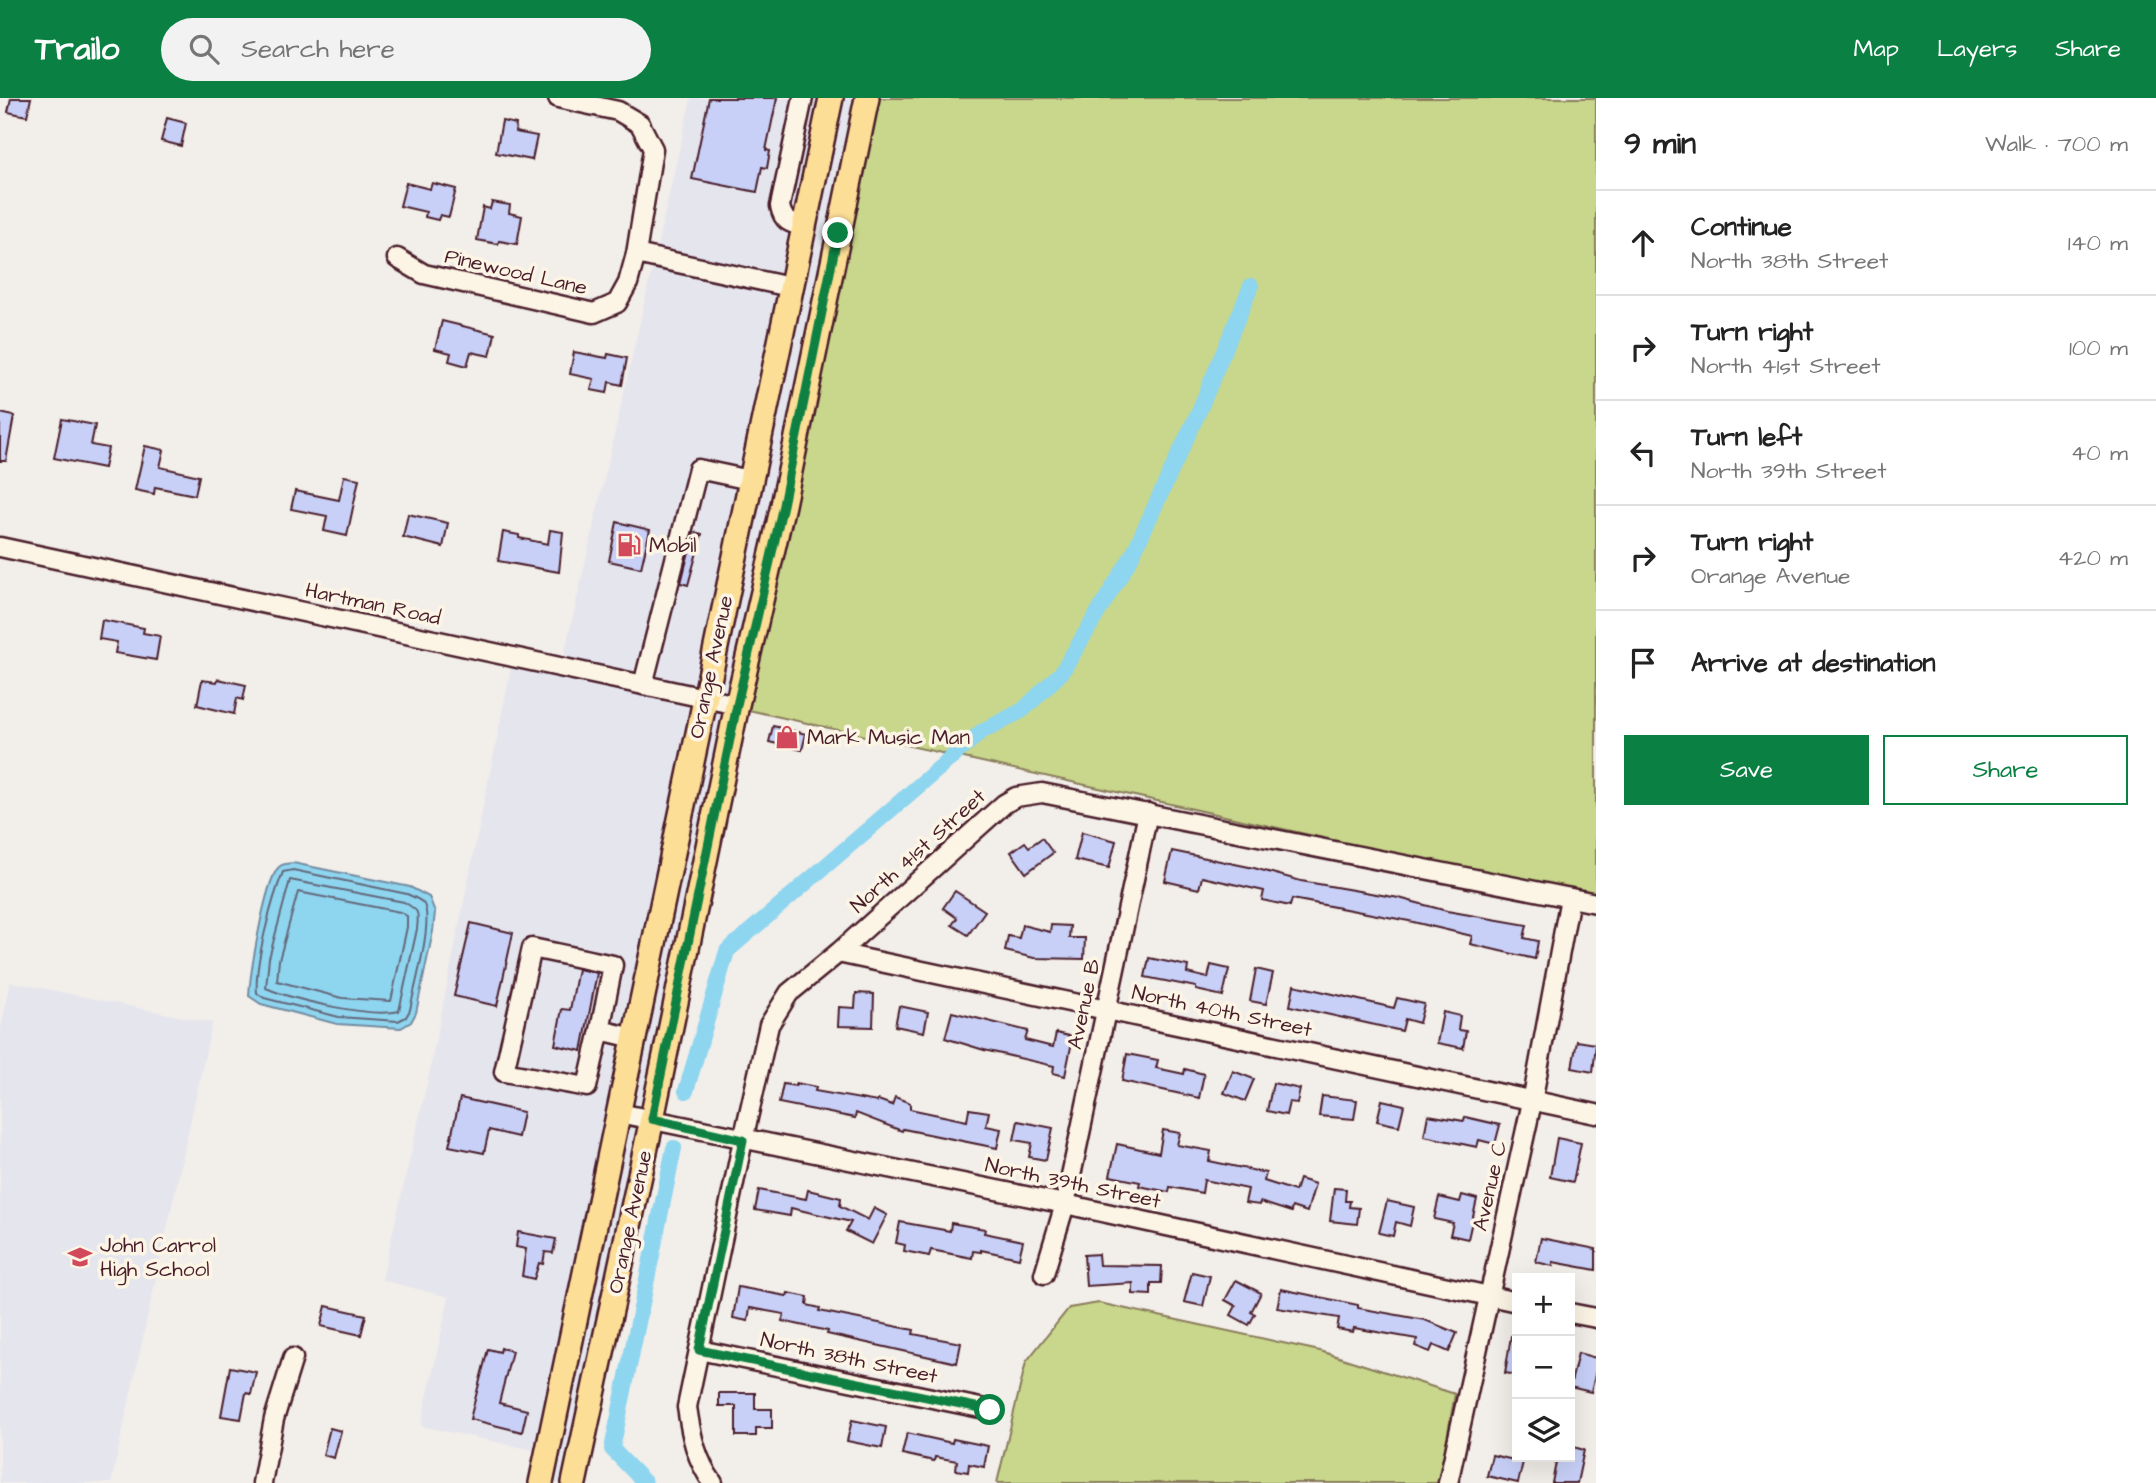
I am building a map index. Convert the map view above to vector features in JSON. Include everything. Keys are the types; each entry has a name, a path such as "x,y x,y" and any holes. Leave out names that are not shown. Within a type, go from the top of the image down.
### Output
{"main road":[{"name":"Orange Avenue","path":"541,1483 831,98"},
{"path":"838,233 833,217 855,116 856,98"},
{"name":"Orange Avenue","path":"573,1483 652,1119 737,705 783,505 867,98"}],"street":[{"name":"Pinewood Lane","path":"397,258 424,274 594,313 617,303 628,283 635,254 653,149 640,124 618,111 558,98"},
{"path":"803,98 780,206 784,219 803,226"},
{"path":"635,254 790,287"},
{"path":"643,685 698,469 750,480"},
{"name":"Hartman Road","path":"0,547 737,705"},
{"name":"North 41st Street","path":"713,1483 704,1471 692,1441 687,1408 769,1025 789,993 838,953 1004,804 1016,797 1042,793 1596,903"},
{"name":"Avenue B","path":"1044,1274 1065,1204 1148,813"},
{"name":"Avenue C","path":"1448,1483 1532,1102 1570,898"},
{"path":"532,948 613,965 600,1030 587,1087 503,1072 532,948"},
{"name":"North 40th Street","path":"838,953 1596,1114"},
{"path":"600,1030 634,1038"},
{"name":"North 39th Street","path":"619,1112 743,1140 1065,1204 1512,1301"},
{"path":"1575,1314 1596,1318"},
{"name":"North 38th Street","path":"699,1350 990,1410"},
{"path":"262,1483 274,1419 293,1358"}],"shaded area":[{"path":"691,98 822,98 784,278 656,251"},
{"path":"839,98 856,98 730,696 714,692"},
{"path":"653,265 780,293 697,689 563,660"},
{"path":"512,664 694,703 533,1483 527,1483 534,1450 421,1426 449,1297 382,1280 428,1079"},
{"path":"711,707 727,710 644,1110 629,1107"},
{"name":"John Carrol High School","path":"11,982 212,1023 111,1483 0,1483 0,1032"},
{"path":"626,1122 641,1125 565,1483 550,1483"}],"green space":[{"path":"876,98 1596,98 1596,895 1467,870 744,709"},
{"path":"1099,1303 1320,1351 1455,1394 1439,1483 997,1483 1026,1362 1069,1308"}],"water":[{"path":"293,863 410,887 429,897 435,912 433,931 416,1013 411,1022 401,1028 337,1024 261,1004 249,996 255,950 268,891 278,868 283,864"}],"building":[{"path":"11,98 31,98 27,116 8,112"},
{"path":"709,98 777,98 766,150 770,151 767,168 762,167 757,192 692,179"},
{"path":"167,118 186,123 181,146 161,141"},
{"path":"502,121 516,124 515,132 537,136 532,160 496,153"},
{"path":"406,183 430,189 432,183 456,189 449,217 440,215 438,220 425,217 426,212 400,206"},
{"path":"492,202 510,205 509,213 522,216 517,244 477,240 483,207 490,209"},
{"path":"442,321 495,334 490,356 471,352 467,366 449,361 451,353 435,349"},
{"path":"574,352 607,358 608,354 627,358 622,385 609,382 607,393 591,390 594,379 570,374"},
{"path":"0,413 14,416 6,461 0,461"},
{"path":"62,419 95,425 91,445 108,448 104,468 54,458"},
{"path":"145,446 164,450 160,467 199,476 195,495 155,487 154,494 135,490"},
{"path":"344,476 359,479 347,536 324,531 327,516 291,509 295,491 339,500"},
{"path":"408,514 448,523 443,547 403,537"},
{"name":"Mobil","path":"617,522 650,530 641,568 609,561"},
{"path":"550,530 563,532 559,572 498,561 503,532 548,544"},
{"path":"694,532 702,534 688,585 681,583"},
{"path":"102,620 144,628 143,633 160,636 156,660 115,653 117,642 99,639"},
{"path":"218,679 246,685 243,700 237,698 234,714 197,705 202,680 217,682"},
{"path":"773,726 806,734 802,750 769,742"},
{"path":"1082,832 1116,841 1109,868 1075,860"},
{"path":"1042,838 1053,853 1026,873 1011,852 1025,842 1029,847"},
{"path":"1172,851 1301,881 1527,925 1524,938 1538,941 1535,959 1470,944 1472,936 1409,921 1292,899 1290,906 1262,900 1264,891 1202,877 1199,889 1165,881"},
{"path":"955,891 985,911 968,935 952,925 957,918 943,908"},
{"path":"471,923 513,933 497,1006 454,996"},
{"path":"1022,925 1050,932 1051,925 1070,926 1069,938 1085,938 1084,959 1034,958 1005,951 1008,936 1019,938"},
{"path":"1149,958 1188,966 1187,973 1208,978 1211,965 1229,969 1223,996 1196,990 1196,987 1145,977"},
{"path":"578,969 597,973 582,1051 555,1045 562,1009 570,1010"},
{"path":"1256,969 1273,973 1266,1004 1250,1001"},
{"path":"1294,985 1394,1008 1397,998 1424,1004 1419,1023 1405,1019 1402,1031 1290,1006"},
{"path":"856,993 874,994 873,1027 838,1026 839,1007 855,1008"},
{"path":"899,1006 928,1012 924,1032 895,1026"},
{"path":"952,1012 1028,1031 1025,1040 1053,1047 1056,1033 1073,1037 1065,1076 1053,1073 1054,1066 945,1038"},
{"path":"1443,1012 1460,1016 1458,1030 1466,1031 1463,1048 1437,1043"},
{"path":"1577,1041 1596,1044 1593,1072 1572,1068"},
{"path":"1127,1054 1158,1060 1156,1068 1184,1074 1185,1069 1204,1074 1199,1098 1122,1081"},
{"path":"1233,1071 1254,1079 1245,1101 1224,1093"},
{"path":"796,1083 816,1087 815,1091 877,1102 878,1100 892,1105 895,1097 910,1103 910,1109 967,1121 969,1109 989,1112 986,1126 1001,1129 997,1148 903,1129 902,1131 856,1113 855,1118 779,1103 783,1084 796,1086"},
{"path":"1273,1083 1300,1089 1297,1103 1289,1102 1286,1115 1267,1111"},
{"path":"1322,1096 1357,1100 1354,1119 1319,1116"},
{"path":"460,1098 523,1112 518,1137 489,1130 484,1153 449,1146"},
{"path":"1382,1100 1404,1105 1399,1126 1377,1121"},
{"path":"1428,1115 1464,1121 1465,1117 1500,1125 1495,1144 1479,1140 1477,1147 1424,1136"},
{"path":"1018,1121 1053,1128 1046,1160 1029,1157 1032,1143 1014,1140"},
{"path":"1163,1130 1180,1133 1177,1145 1211,1151 1209,1161 1266,1173 1264,1181 1295,1191 1299,1179 1315,1184 1307,1212 1292,1207 1291,1212 1260,1202 1259,1205 1245,1203 1248,1189 1204,1180 1202,1193 1170,1187 1169,1192 1110,1176 1117,1144 1159,1153"},
{"path":"1557,1138 1581,1143 1573,1182 1550,1177"},
{"path":"1334,1188 1346,1189 1345,1201 1350,1201 1349,1207 1359,1208 1357,1224 1330,1221"},
{"path":"759,1190 806,1199 808,1190 841,1198 840,1206 868,1220 874,1208 887,1215 872,1244 846,1231 851,1222 791,1208 790,1216 755,1210"},
{"path":"1462,1195 1477,1199 1468,1239 1450,1235 1453,1223 1434,1219 1439,1197 1460,1202"},
{"path":"1387,1201 1414,1207 1410,1226 1396,1222 1393,1236 1379,1233"},
{"path":"900,1222 950,1231 951,1223 985,1229 984,1233 1023,1241 1019,1258 981,1250 973,1251 972,1258 931,1250 929,1256 904,1251 905,1245 896,1243"},
{"path":"518,1232 556,1239 553,1253 545,1252 543,1264 539,1263 534,1279 522,1276 526,1249 516,1247"},
{"path":"1541,1238 1596,1249 1596,1270 1553,1262 1553,1266 1536,1262"},
{"path":"1098,1254 1099,1265 1162,1266 1161,1283 1151,1283 1151,1295 1133,1294 1133,1283 1086,1286 1084,1255"},
{"path":"1192,1272 1210,1276 1203,1306 1184,1302"},
{"path":"1236,1280 1261,1293 1251,1312 1255,1314 1249,1325 1231,1315 1236,1306 1225,1300"},
{"path":"738,1287 808,1297 807,1305 820,1308 819,1311 914,1330 913,1334 961,1343 957,1363 827,1334 828,1331 782,1321 784,1314 750,1308 748,1321 733,1318"},
{"path":"1281,1289 1358,1305 1358,1308 1425,1320 1457,1333 1449,1352 1433,1345 1430,1352 1415,1346 1417,1339 1354,1328 1353,1332 1337,1329 1339,1318 1277,1308"},
{"path":"326,1306 366,1315 361,1335 321,1326"},
{"path":"1511,1336 1512,1336 1512,1374 1505,1373"},
{"path":"501,1348 512,1351 499,1403 527,1410 522,1432 470,1419 488,1349 500,1352"},
{"path":"1578,1353 1596,1358 1591,1392 1575,1388"},
{"path":"230,1367 256,1372 251,1394 246,1393 241,1419 221,1416"},
{"path":"719,1393 755,1393 755,1409 772,1409 772,1428 756,1428 756,1436 736,1436 736,1406 719,1406"},
{"path":"852,1420 886,1427 882,1448 847,1441"},
{"path":"330,1428 341,1431 334,1458 323,1455"},
{"path":"907,1433 952,1443 953,1439 988,1446 984,1467 969,1464 968,1472 956,1470 957,1461 935,1457 934,1461 902,1454"},
{"path":"1575,1447 1584,1450 1577,1483 1552,1483 1556,1462 1575,1462"},
{"path":"1492,1455 1512,1460 1512,1462 1523,1462 1518,1483 1487,1476"}],"waterway":[{"path":"686,1091 727,951 981,732 1023,710 1062,672 1132,556 1199,411 1251,286"},
{"path":"645,1483 612,1449 674,1148"}],"place":[{"name":"Mobil","path":"629,545"},
{"name":"Mark Music Man","path":"787,737"},
{"name":"John Carrol High School","path":"80,1257"}],"route":[{"path":"838,233 652,1119 743,1140 699,1350 990,1410"}]}
